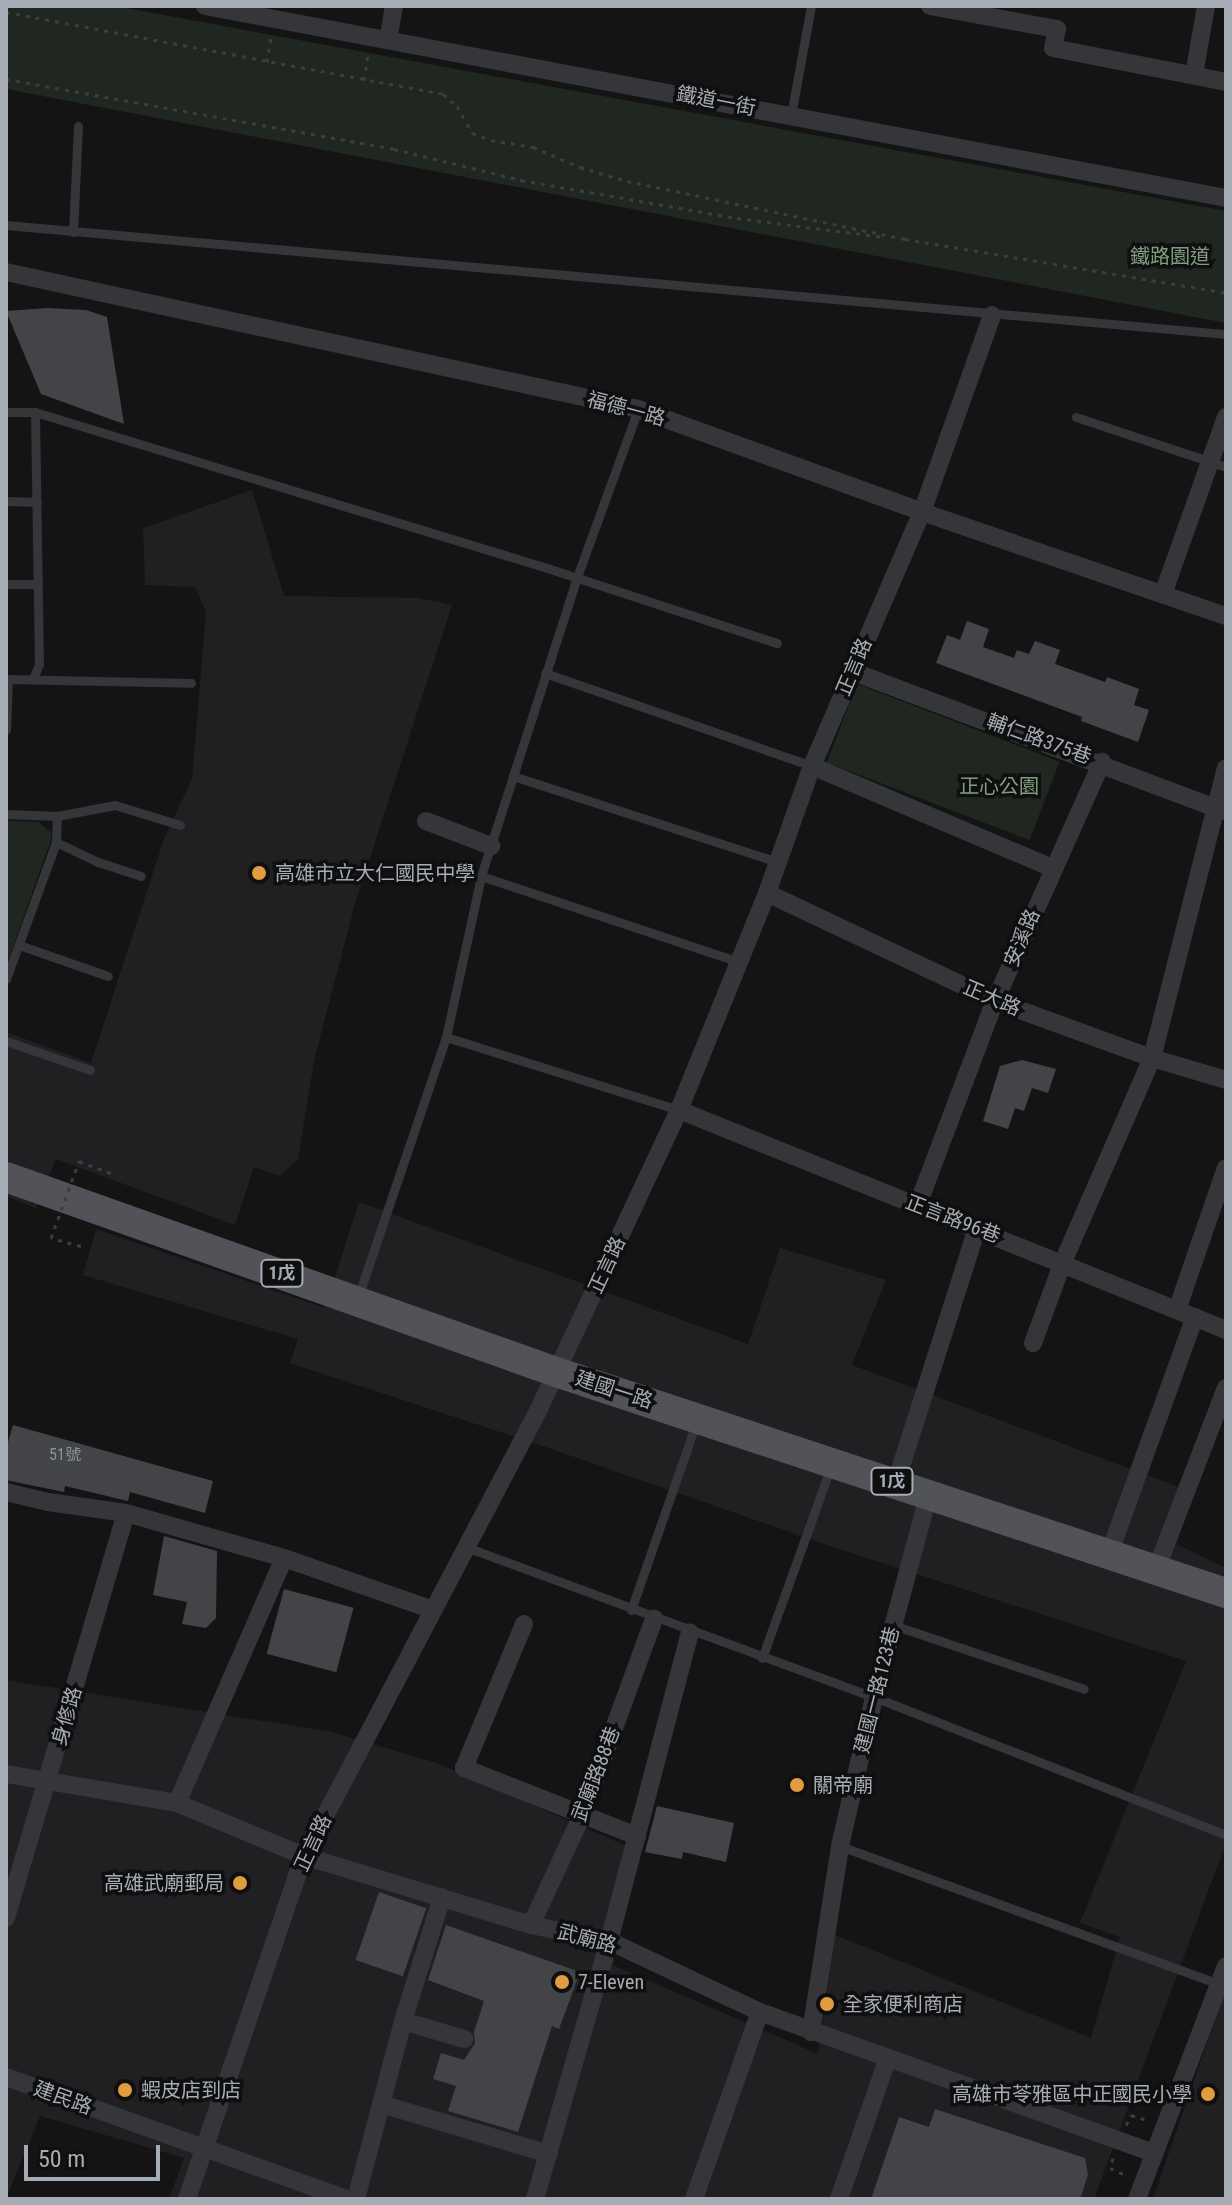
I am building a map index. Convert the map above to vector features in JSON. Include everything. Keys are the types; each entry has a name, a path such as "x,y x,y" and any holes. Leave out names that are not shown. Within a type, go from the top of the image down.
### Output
{"main road":[{"name":"建國一路","path":"6,1177 556,1372 1226,1593"}],"street":[{"name":"鐵道一街","path":"205,6 1226,198"},
{"path":"388,40 394,6"},
{"path":"930,6 1057,29 1053,48 1226,82"},
{"path":"1194,75 1206,6"},
{"name":"福德一路","path":"6,272 638,409 922,512 1226,616"},
{"name":"正言路","path":"187,2199 304,1856 556,1372 679,1110 767,893 812,766 922,512 992,315"},
{"path":"1163,594 1218,464 1226,417"},
{"name":"輔仁路375巷","path":"851,671 1102,762 1220,809"},
{"name":"安溪路","path":"917,1207 995,1001 1102,762"},
{"path":"812,766 1052,868"},
{"path":"1033,1343 1063,1262 1152,1058 1220,809 1226,768"},
{"path":"426,821 491,846"},
{"name":"正大路","path":"767,893 995,1001 1152,1058 1226,1080"},
{"name":"正言路96巷","path":"679,1110 1226,1330"},
{"path":"1177,1310 1226,1168"},
{"path":"896,1482 977,1228"},
{"path":"1109,1554 1195,1317"},
{"path":"1156,1570 1226,1388"},
{"path":"6,1492 48,1502 126,1513 284,1558 433,1610"},
{"name":"建國一路123巷","path":"811,2032 840,1846 874,1697 929,1493"},
{"name":"身修路","path":"6,1918 126,1513"},
{"path":"177,1803 284,1558"},
{"name":"武廟路88巷","path":"531,1925 583,1813 654,1619"},
{"path":"524,1624 464,1768 637,1836"},
{"path":"535,2199 609,1941 690,1632"},
{"name":"武廟路","path":"6,1774 177,1803 304,1856 531,1925 609,1941 760,2012 811,2032 1154,2153"},
{"path":"356,2199 403,2021 442,1897"},
{"path":"1137,2199 1223,1975"},
{"path":"694,2199 760,2012"},
{"path":"403,2021 464,2039"},
{"path":"839,2199 887,2060"},
{"name":"建民路","path":"6,2077 346,2199"},
{"path":"381,2104 549,2154"}],"lane":[{"path":"791,115 811,6"},
{"path":"73,232 78,126"},
{"path":"6,225 1226,334"},
{"path":"357,1300 446,1037 481,876 545,673 638,409"},
{"path":"6,412 35,412 577,577 777,643"},
{"path":"33,679 39,664 35,412"},
{"path":"1076,417 1218,464"},
{"path":"6,501 37,502"},
{"path":"6,584 38,584"},
{"path":"545,673 812,766"},
{"path":"6,730 9,717 7,679 191,683"},
{"path":"513,776 778,862"},
{"path":"6,814 57,816 115,805 180,825"},
{"path":"6,979 56,842 57,816"},
{"path":"56,842 98,862 141,876"},
{"path":"481,876 740,962"},
{"path":"19,945 108,976"},
{"path":"446,1037 679,1110"},
{"path":"6,1041 90,1070"},
{"path":"631,1610 699,1417"},
{"path":"762,1658 833,1461"},
{"path":"466,1547 654,1619 874,1697 1226,1835"},
{"path":"893,1625 1084,1689"},
{"path":"840,1846 1223,1975"}],"path":[{"path":"6,12 443,94 457,106 472,133 533,147 580,167 627,181 905,239 1226,293"},
{"path":"267,62 280,20"},
{"path":"364,81 370,49"},
{"path":"6,79 394,149 521,180 737,218 905,239"},
{"path":"81,1246 51,1238 79,1161 111,1173"}],"shaded area":[{"name":"高雄市立大仁國民中學","path":"252,490 284,596 417,598 452,605 354,907 314,1061 298,1159 280,1176 254,1167 235,1225 56,1159 36,1208 6,1196 6,1032 91,1063 164,839 192,779 206,612 195,587 145,585 143,528"},
{"path":"359,1202 748,1344 780,1248 886,1280 852,1365 1192,1492 1176,1544 1226,1568 1226,1843 1094,2199 169,2199 184,2158 40,2116 6,2199 6,1680 332,1732 437,1763 640,1852 613,1965 818,2054 835,1935 1091,2038 1120,1937 1080,1923 1186,1661 830,1546 540,1445 290,1363 298,1339 83,1275 96,1229 325,1308"},
{"name":"高雄市苓雅區中正國民小學","path":"1226,1988 1226,2199 1153,2199"}],"green space":[{"name":"鐵路園道","path":"6,6 115,6 1226,211 1226,323 6,89"},
{"name":"正心公園","path":"857,684 1060,762 1029,840 827,762"},
{"path":"6,821 38,822 51,832 51,840 6,966"}],"building":[{"path":"48,308 86,310 107,317 124,424 41,394 6,311"},
{"path":"967,621 989,629 983,647 1014,658 1017,650 1029,654 1035,641 1060,650 1055,664 1105,682 1107,677 1139,689 1134,705 1149,710 1138,742 1081,721 1082,717 936,663 947,635 960,640"},
{"path":"1022,1060 1056,1069 1048,1093 1032,1088 1024,1111 1015,1108 1008,1129 983,1121 1000,1066"},
{"path":"13,1425 213,1481 205,1513 130,1492 128,1501 65,1486 64,1492 6,1480 6,1449"},
{"path":"164,1536 217,1551 216,1618 206,1628 182,1624 187,1602 153,1595"},
{"path":"284,1589 354,1608 336,1672 267,1654"},
{"path":"657,1806 734,1823 726,1862 683,1852 682,1859 645,1852"},
{"path":"379,1892 426,1908 403,1976 356,1960"},
{"path":"446,1925 580,1972 559,2029 552,2026 518,2132 448,2111 456,2086 433,2079 441,2053 464,2060 475,2043 474,2032 484,2001 428,1980"},
{"path":"935,2109 1085,2158 1088,2175 1080,2199 871,2199 899,2117 929,2127"}],"place":[{"name":"高雄市立大仁國民中學","path":"259,873"},
{"name":"關帝廟","path":"797,1785"},
{"name":"高雄武廟郵局","path":"240,1883"},
{"name":"7-Eleven","path":"562,1982"},
{"name":"全家便利商店","path":"827,2004"},
{"name":"蝦皮店到店","path":"125,2090"},
{"name":"高雄市苓雅區中正國民小學","path":"1208,2094"}]}
